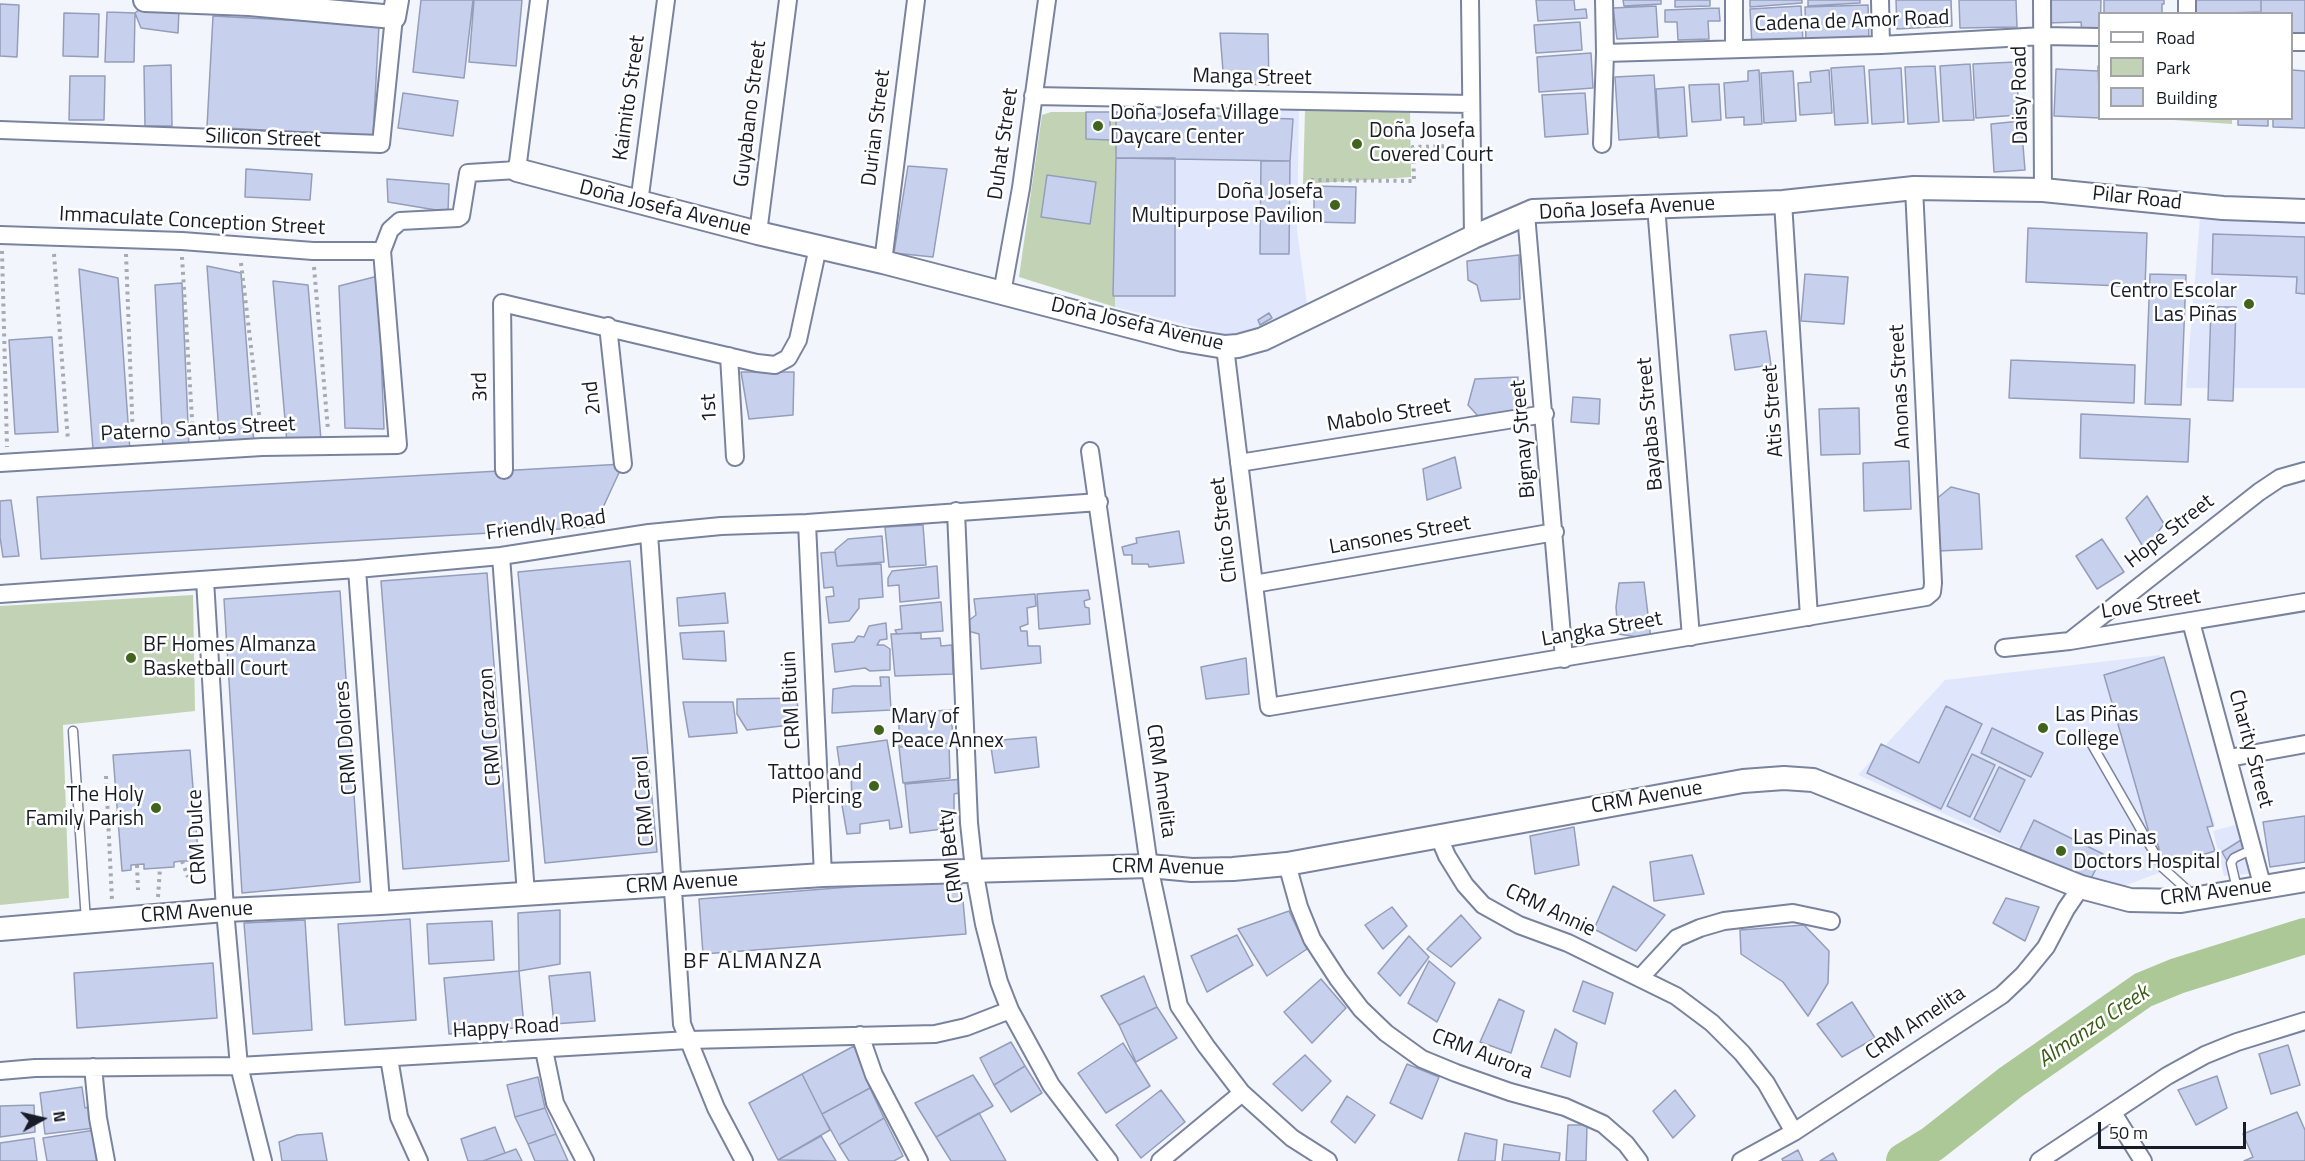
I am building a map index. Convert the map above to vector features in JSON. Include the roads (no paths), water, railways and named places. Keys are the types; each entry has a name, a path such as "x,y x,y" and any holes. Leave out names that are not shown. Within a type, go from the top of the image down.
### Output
{"street":[{"path":"145,0 395,9"},
{"path":"517,171 539,0"},
{"name":"Kaimito Street","path":"639,203 666,0"},
{"name":"Guyabano Street","path":"758,233 788,0"},
{"name":"Durian Street","path":"883,262 916,0"},
{"name":"Duhat Street","path":"1002,293 1021,188 1047,0"},
{"path":"1470,0 1473,237"},
{"path":"1602,144 1604,0"},
{"path":"1734,0 1734,49"},
{"path":"1880,0 1881,45"},
{"name":"Daisy Road","path":"2042,0 2043,190"},
{"name":"Silicon Street","path":"0,130 381,144 395,9"},
{"name":"Cadena de Amor Road","path":"1605,53 1881,45 2043,36 2098,37"},
{"name":"Manga Street","path":"1033,96 1471,104"},
{"name":"Doña Josefa Avenue","path":"382,251 390,230 400,221 461,216 465,177 470,172 517,171 758,233 883,262 1183,340 1225,347 1263,339 1473,237 1533,211 1783,202 1914,188 1970,190"},
{"name":"Anonas Street","path":"1914,188 1934,583"},
{"name":"Pilar Road","path":"1970,190 2043,190 2223,208 2305,211"},
{"name":"Atis Street","path":"1783,202 1809,616"},
{"name":"Bayabas Street","path":"1656,207 1691,638"},
{"name":"Bignay Street","path":"1526,214 1545,414 1564,659"},
{"name":"Immaculate Conception Street","path":"1,235 182,241 313,251 382,251"},
{"path":"608,326 775,365 788,358 798,340 818,247"},
{"name":"Paterno Santos Street","path":"4,463 262,447 398,445 382,251"},
{"name":"3rd","path":"504,470 502,303 608,326"},
{"name":"2nd","path":"608,326 623,464"},
{"name":"Chico Street","path":"1225,347 1269,707"},
{"name":"1st","path":"729,356 735,457"},
{"name":"Mabolo Street","path":"1239,463 1545,414"},
{"name":"CRM Amelita","path":"1090,451 1149,866 1166,955 1179,1006 1242,1093 1292,1138 1328,1161"},
{"name":"Hope Street","path":"2070,640 2259,492 2280,478 2305,471"},
{"name":"Friendly Road","path":"0,594 357,569 501,556 649,533 721,526 807,523 1099,502"},
{"name":"CRM Betty","path":"956,511 968,811 974,869 984,924 999,982 1010,1010 1051,1085 1109,1161"},
{"name":"CRM Bituin","path":"807,523 823,875"},
{"name":"Lansones Street","path":"1254,584 1555,532"},
{"name":"CRM Carol","path":"649,533 682,1024 716,1108 744,1161"},
{"name":"CRM Corazon","path":"501,556 526,894"},
{"name":"CRM Dolores","path":"357,569 381,903"},
{"name":"CRM Dulce","path":"205,580 225,910 239,1066 262,1161"},
{"name":"Langka Street","path":"1269,707 1926,597 1932,592 1934,583"},
{"name":"Love Street","path":"2004,648 2191,622 2305,602"},
{"name":"Charity Street","path":"2191,622 2263,888"},
{"path":"2229,758 2305,744"},
{"name":"CRM Avenue","path":"0,929 225,910 381,903 823,875 974,869 1149,866 1192,870 1233,869 1287,864 1743,781 1784,778 1814,780 2081,886 2130,900 2177,901 2305,880"},
{"name":"CRM Annie","path":"1439,837 1446,856 1483,905 1519,925 1568,944 1676,996 1720,1031 1742,1053 1766,1083 1794,1132"},
{"name":"CRM Aurora","path":"1287,864 1299,907 1312,939 1360,1009 1386,1033 1422,1059 1510,1092 1565,1107 1603,1124 1626,1144 1639,1161"},
{"name":"CRM Amelita","path":"1741,1161 1794,1132 2002,995 2023,975 2046,947 2081,886"},
{"path":"1640,978 1677,938 1700,928 1724,921 1793,913 1831,921"},
{"name":"Happy Road","path":"0,1071 35,1068 239,1066 689,1040 935,1034 966,1027 1010,1010"},
{"path":"2039,1161 2205,1055 2237,1042 2305,1021"},
{"path":"860,1035 874,1075 919,1161"},
{"path":"544,1050 555,1103 585,1161"},
{"path":"389,1058 399,1117 419,1161"},
{"path":"93,1067 98,1118 106,1161"},
{"path":"1160,1161 1242,1093"},
{"path":"2113,1113 2143,1161"}],"lane":[{"path":"73,731 86,921"},
{"path":"2087,736 2163,868 2197,898"},
{"path":"2238,892 2231,863 2234,858 2253,849"}],"waterway":[{"name":"Almanza Creek","path":"1904,1161 1932,1144 2011,1082 2143,990 2177,976 2305,936"}],"place":[{"name":"Doña Josefa Village Daycare Center","path":"1098,126"},
{"name":"Doña Josefa Covered Court","path":"1357,144"},
{"name":"Doña Josefa Multipurpose Pavilion","path":"1335,205"},
{"name":"Centro Escolar Las Piñas","path":"2249,304"},
{"name":"BF Homes Almanza Basketball Court","path":"131,658"},
{"name":"Las Piñas College","path":"2043,728"},
{"name":"Mary of Peace Annex","path":"879,730"},
{"name":"Tattoo and Piercing","path":"874,786"},
{"name":"The Holy Family Parish","path":"156,808"},
{"name":"Las Pinas Doctors Hospital","path":"2061,851"}],"district":[{"name":"BF ALMANZA","path":"753,963"}]}
